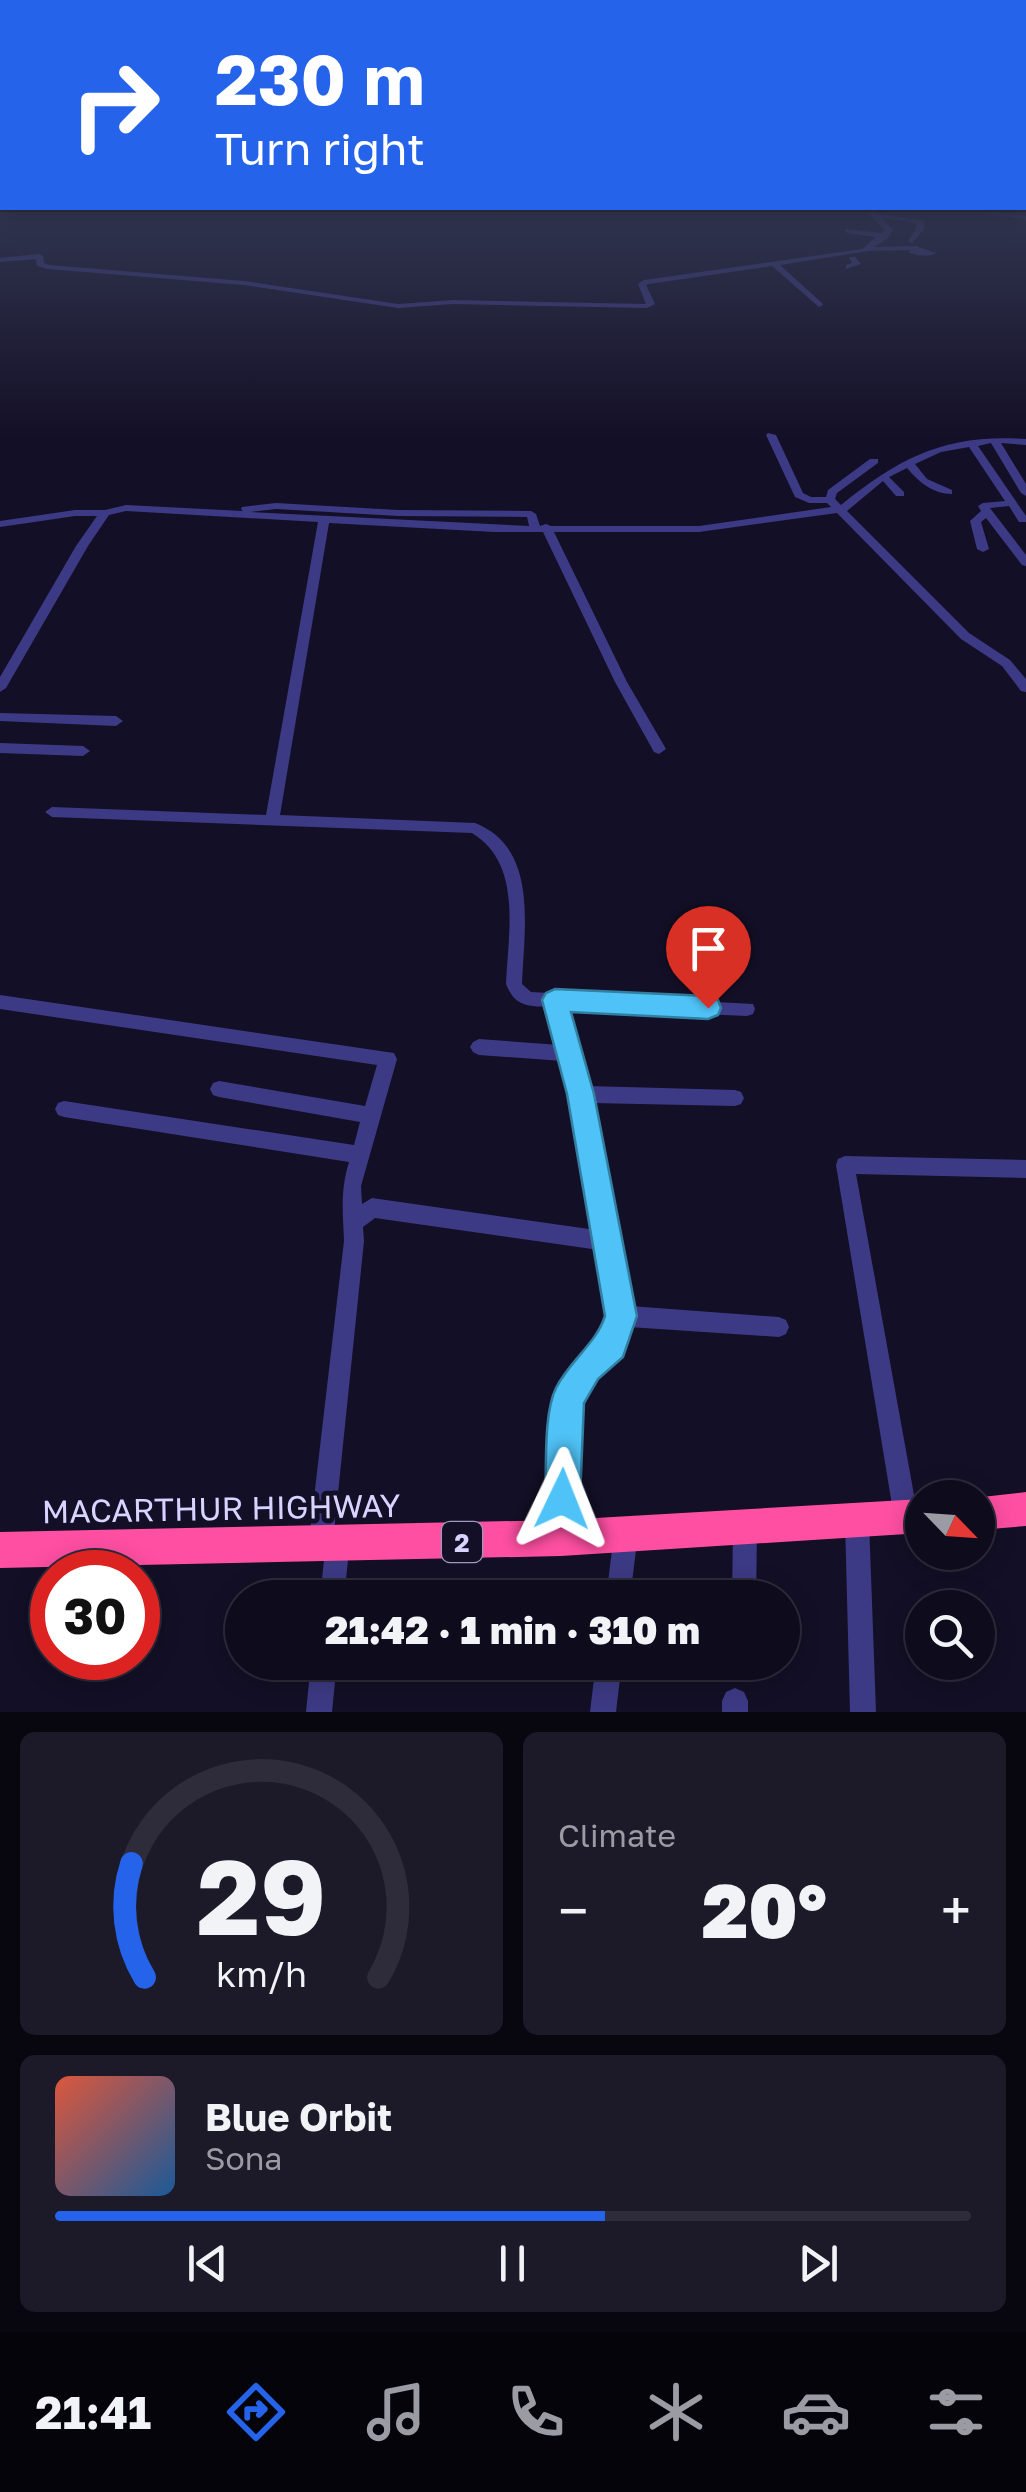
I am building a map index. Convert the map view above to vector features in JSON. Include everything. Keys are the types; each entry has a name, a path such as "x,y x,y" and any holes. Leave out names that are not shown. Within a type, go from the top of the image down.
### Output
{"highway":[{"path":"995,1511 1026,1509"},
{"name":"MACARTHUR HIGHWAY","path":"0,1550 561,1538 905,1517"}],"street":[{"path":"199,280 413,306 450,302 650,306 645,282 660,280"},
{"path":"791,280 819,305"},
{"path":"771,434 799,496 830,500 842,509 965,636 1006,663 1026,688"},
{"path":"0,524 126,508 324,520 678,531 842,509 938,449 994,440 1026,442"},
{"path":"994,440 1026,493"},
{"path":"971,442 1023,520"},
{"path":"830,500 832,492 874,461"},
{"path":"909,464 924,481 948,492"},
{"path":"885,479 907,478"},
{"path":"885,479 900,494"},
{"path":"1010,502 984,504 1026,563"},
{"path":"233,514 258,506 531,514 658,749"},
{"path":"983,549 975,521 987,512"},
{"path":"0,688 105,513"},
{"path":"272,821 324,520"},
{"path":"1006,663 1026,661"},
{"path":"0,717 116,721"},
{"path":"0,748 82,750"},
{"path":"52,812 464,826 486,832 504,850 516,893 518,993 529,1000 747,1009"},
{"path":"555,1000 581,1094 621,1316 612,1346 587,1367 568,1400 561,1538"},
{"path":"0,1002 384,1056 389,1064 350,1186 354,1241 330,1542 331,1580"},
{"path":"479,1047 570,1054"},
{"path":"219,1089 372,1116"},
{"path":"581,1094 735,1098"},
{"path":"64,1109 360,1155"},
{"path":"907,1480 844,1165 1026,1169"},
{"path":"351,1224 372,1208 605,1241"},
{"path":"621,1316 780,1326"},
{"path":"857,1520 863,1712"},
{"path":"744,1580 745,1529"},
{"path":"620,1580 626,1534"},
{"path":"318,1712 322,1680"},
{"path":"603,1712 607,1680"}],"route":[{"path":"562,1499 568,1400 587,1367 612,1346 621,1316 581,1094 555,1000 708,1008"}]}
